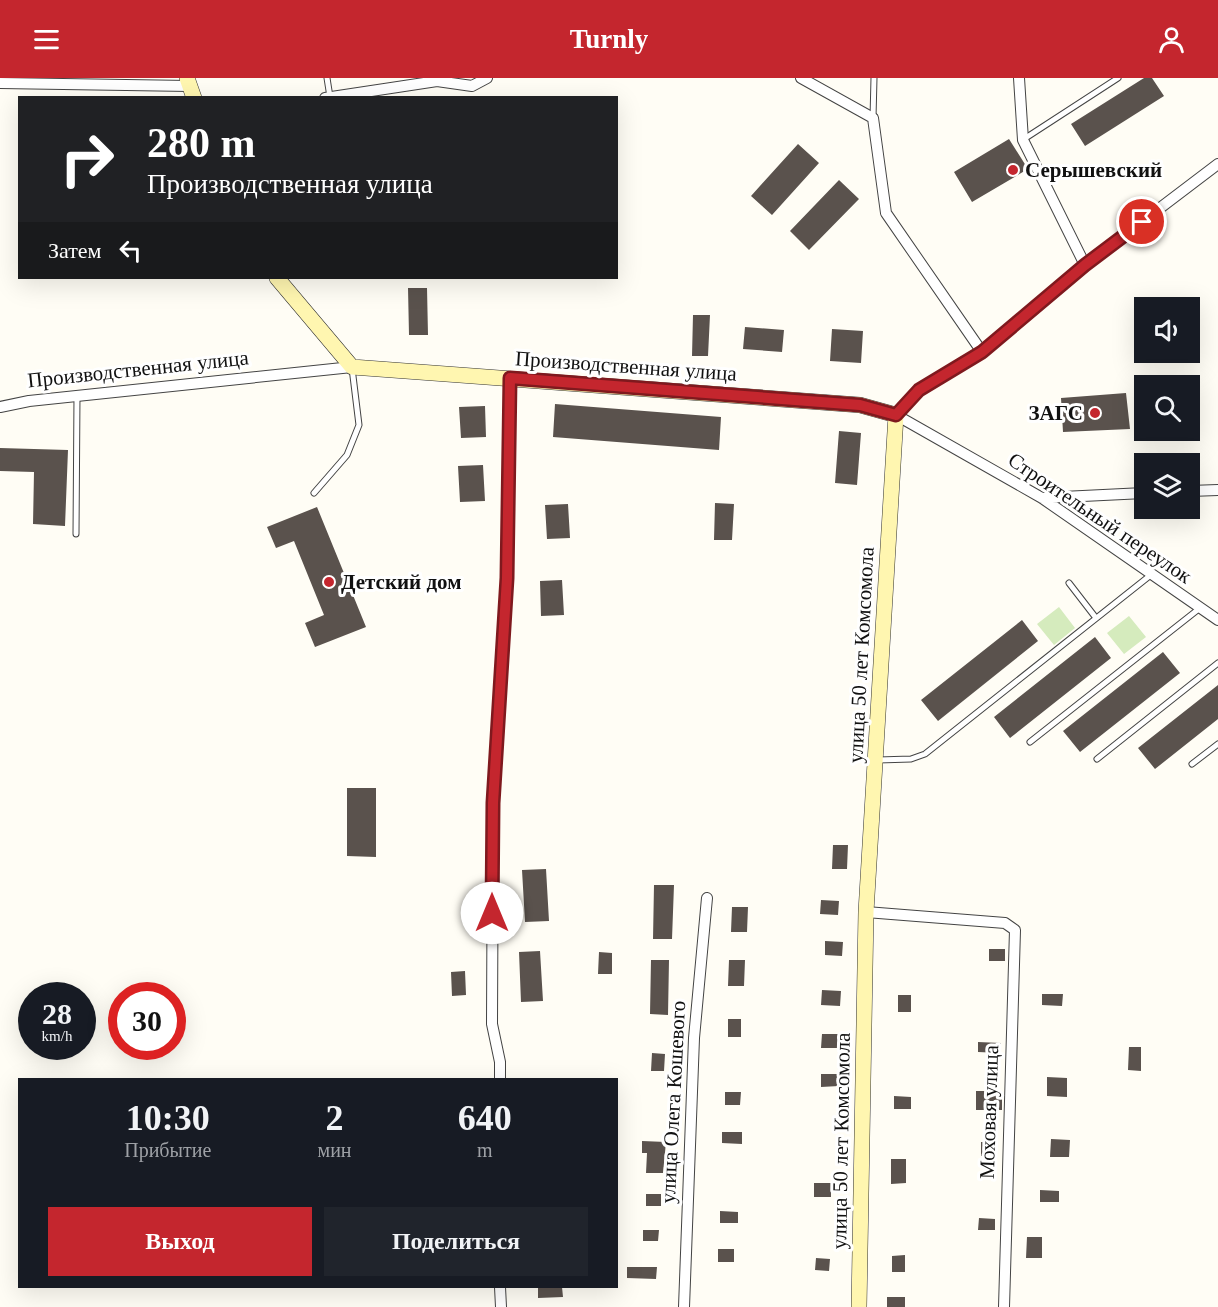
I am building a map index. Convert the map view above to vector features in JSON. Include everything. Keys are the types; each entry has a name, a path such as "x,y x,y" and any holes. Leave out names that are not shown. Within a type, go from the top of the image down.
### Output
{"street":[{"path":"336,96 421,81 472,86 487,78"},
{"path":"801,78 873,118 886,213 982,352"},
{"path":"1019,78 1023,140 1085,265"},
{"path":"0,83 190,87"},
{"path":"896,415 919,390 982,352 1085,265 1218,164"},
{"path":"278,279 352,367"},
{"name":"Производственная улица","path":"0,407 77,396 352,367 860,405 896,415"},
{"path":"500,1078 500,1062 492,1024 493,803 507,578 510,378"},
{"name":"Строительный переулок","path":"896,415 1042,498 1218,620"},
{"name":"улица 50 лет Комсомола","path":"859,1307 866,912 896,415"},
{"path":"1200,491 1218,490"},
{"path":"1042,498 1134,493"},
{"name":"улица Олега Кошевого","path":"684,1307 694,1038 707,898"},
{"name":"Моховая улица","path":"866,912 1005,923 1015,930 1004,1307"},
{"path":"500,1288 501,1307"}],"lane":[{"path":"327,78 330,96"},
{"path":"873,118 874,78"},
{"path":"1023,140 1118,78"},
{"path":"314,493 347,454 359,425 352,367"},
{"path":"76,534 77,396"},
{"path":"876,760 911,759 925,754 1152,574"},
{"path":"1069,583 1096,618"},
{"path":"1030,742 1200,608"},
{"path":"1097,759 1218,663"},
{"path":"1192,764 1218,744"}],"green space":[{"path":"1059,607 1075,628 1054,645 1037,624"},
{"path":"1129,616 1146,637 1124,654 1107,633"}],"building":[{"path":"1144,78 1152,78 1164,96 1085,146 1071,124"},
{"path":"1009,139 1028,169 972,202 954,172"},
{"path":"798,144 819,163 772,215 751,196"},
{"path":"839,180 859,199 809,250 790,231"},
{"path":"408,288 427,288 428,335 409,335"},
{"path":"693,315 710,315 708,356 692,356"},
{"path":"745,327 784,330 782,352 743,349"},
{"path":"832,329 863,331 861,363 830,361"},
{"name":"ЗАГС","path":"1126,393 1130,429 1063,432 1061,398"},
{"path":"555,404 721,417 719,450 553,437"},
{"path":"485,406 486,437 461,438 459,407"},
{"path":"839,431 861,433 857,485 835,483"},
{"path":"0,448 68,450 65,526 33,524 34,472 0,471"},
{"path":"483,465 485,501 460,502 458,466"},
{"path":"715,503 734,504 732,540 714,540"},
{"path":"568,504 570,538 547,539 545,505"},
{"name":"Детский дом","path":"317,507 366,627 315,647 305,623 324,615 294,541 276,548 267,527"},
{"path":"562,580 564,615 541,616 540,581"},
{"path":"1022,620 1038,641 938,721 921,700"},
{"path":"1095,637 1111,658 1010,738 994,717"},
{"path":"1163,652 1180,673 1080,752 1063,731"},
{"path":"1218,685 1218,719 1155,769 1138,748"},
{"path":"347,788 376,788 376,857 347,856"},
{"path":"833,845 848,845 847,869 832,869"},
{"path":"546,869 549,921 525,922 522,870"},
{"path":"654,885 674,885 672,939 653,939"},
{"path":"821,900 839,901 838,915 820,914"},
{"path":"732,907 748,907 747,932 731,932"},
{"path":"825,941 843,942 842,956 825,955"},
{"path":"989,949 1005,949 1005,961 989,961"},
{"path":"540,951 543,1001 521,1002 519,952"},
{"path":"599,952 612,953 612,974 598,974"},
{"path":"651,960 669,960 668,1015 650,1014"},
{"path":"729,960 745,960 744,986 728,986"},
{"path":"465,971 466,995 452,996 451,972"},
{"path":"822,990 841,991 840,1006 821,1005"},
{"path":"1042,994 1063,994 1062,1006 1042,1005"},
{"path":"898,995 911,995 911,1012 898,1012"},
{"path":"728,1019 741,1019 741,1037 728,1037"},
{"path":"822,1034 839,1034 839,1048 821,1048"},
{"path":"978,1042 1001,1043 1001,1053 978,1052"},
{"path":"1129,1047 1141,1047 1141,1071 1128,1070"},
{"path":"652,1053 665,1054 664,1071 651,1071"},
{"path":"821,1074 838,1074 839,1086 821,1087"},
{"path":"1047,1077 1067,1078 1067,1097 1047,1096"},
{"path":"976,1091 1002,1091 1002,1110 976,1110"},
{"path":"725,1092 741,1092 740,1105 725,1105"},
{"path":"894,1096 911,1097 911,1109 894,1109"},
{"path":"722,1132 742,1132 742,1144 722,1143"},
{"path":"1051,1139 1070,1140 1069,1157 1050,1157"},
{"path":"642,1141 666,1142 663,1173 646,1173 647,1153 642,1153"},
{"path":"981,1142 995,1142 995,1156 981,1156"},
{"path":"891,1159 906,1159 906,1183 891,1184"},
{"path":"814,1183 831,1183 831,1197 814,1197"},
{"path":"1040,1190 1059,1191 1059,1202 1040,1202"},
{"path":"646,1194 661,1194 661,1206 646,1206"},
{"path":"720,1211 738,1212 738,1223 720,1223"},
{"path":"979,1218 995,1219 995,1230 978,1230"},
{"path":"643,1230 659,1230 658,1241 643,1241"},
{"path":"1027,1237 1042,1237 1042,1258 1026,1258"},
{"path":"718,1249 734,1249 734,1262 718,1262"},
{"path":"905,1255 905,1272 892,1272 892,1256"},
{"path":"816,1258 830,1259 829,1271 815,1270"},
{"path":"627,1267 657,1267 656,1279 627,1278"},
{"path":"538,1288 562,1288 563,1297 538,1298"},
{"path":"887,1297 905,1297 905,1307 887,1307"}],"place":[{"name":"Серышевский","path":"1013,170"},
{"name":"ЗАГС","path":"1095,413"},
{"name":"Детский дом","path":"329,582"}],"route":[{"path":"492,913 493,803 507,578 510,378 860,405 896,415 919,390 982,352 1085,265 1142,222"}]}
